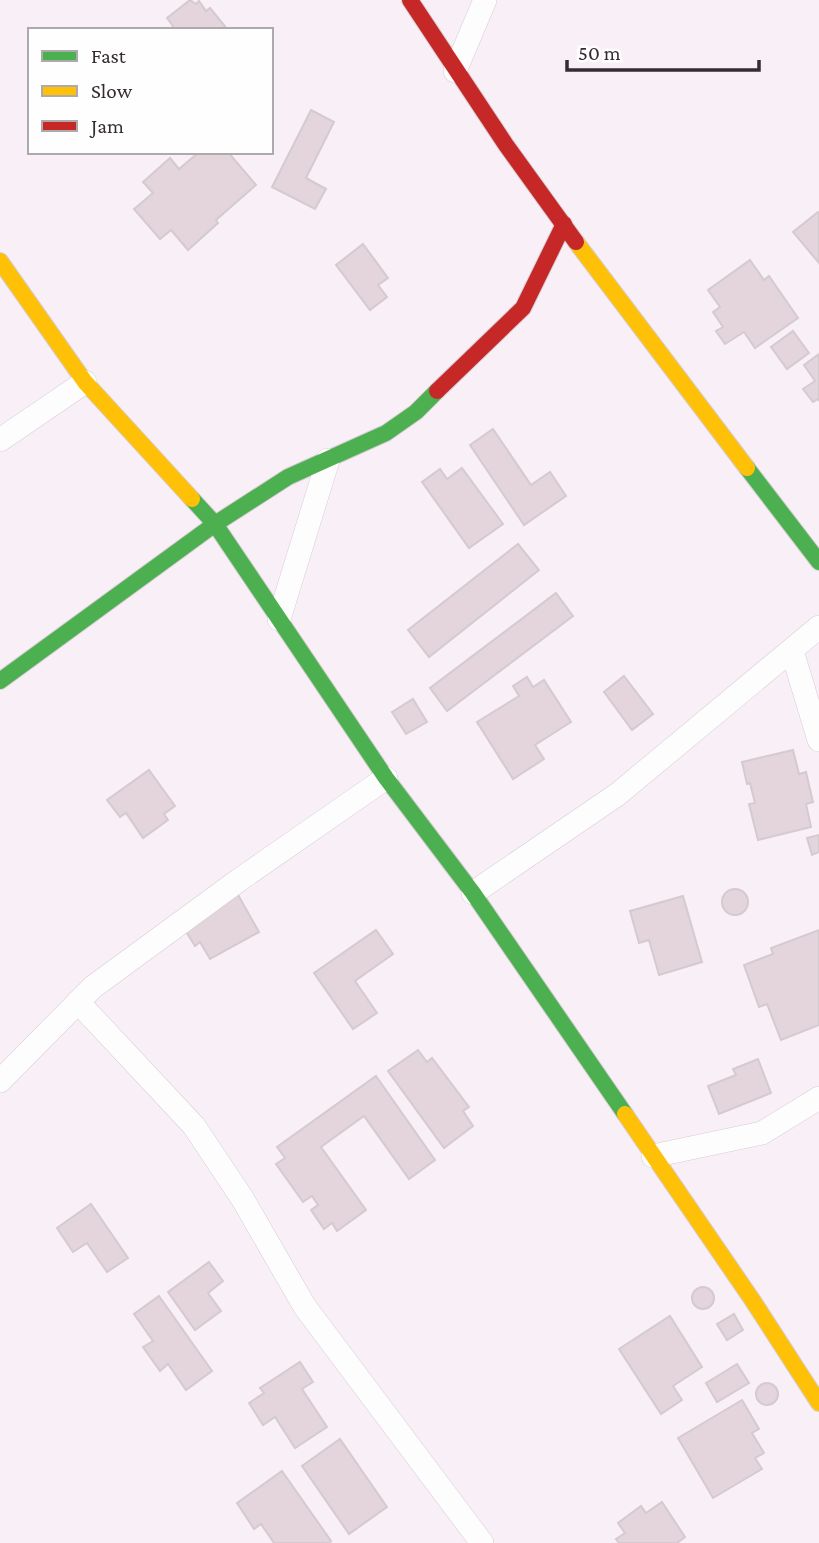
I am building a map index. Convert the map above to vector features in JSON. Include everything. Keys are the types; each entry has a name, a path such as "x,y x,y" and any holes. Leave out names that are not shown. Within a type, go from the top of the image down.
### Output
{"street":[{"path":"410,0 455,71 564,224 819,562"},
{"path":"455,71 485,0"},
{"path":"0,681 215,524 288,477 386,433 406,419 523,307 564,224"},
{"path":"0,261 85,382 215,524 386,778 473,893 819,1403"},
{"path":"0,440 85,382"},
{"path":"279,619 328,460"},
{"path":"473,893 618,794 819,627"},
{"path":"792,651 819,740"},
{"path":"0,1081 93,987 239,880 386,778"},
{"path":"78,1002 194,1126 242,1198 305,1307 482,1543"},
{"path":"653,1156 762,1133 819,1098"}],"building":[{"path":"190,0 196,4 199,1 206,11 210,8 226,28 172,28 167,18"},
{"path":"311,110 334,122 306,178 326,189 315,209 272,187"},
{"path":"197,154 230,154 256,185 216,220 218,223 188,250 171,230 160,239 134,209 153,193 143,182 170,158 179,169"},
{"path":"819,213 819,263 793,232"},
{"path":"363,244 388,278 378,285 387,297 370,310 336,265"},
{"path":"750,260 764,280 769,276 798,318 755,348 744,332 725,344 716,331 723,327 713,312 720,307 708,290"},
{"path":"793,331 809,353 787,369 771,347"},
{"path":"819,354 819,401 818,399 813,402 803,389 815,381 804,365"},
{"path":"493,429 531,485 550,472 566,496 524,525 470,445"},
{"path":"462,468 503,524 469,548 422,482 440,469 447,479"},
{"path":"518,544 539,570 429,657 408,630"},
{"path":"556,593 573,616 447,711 430,688"},
{"path":"624,676 653,714 632,730 604,692"},
{"path":"527,677 533,687 544,680 571,722 535,745 544,759 513,779 477,722 519,696 513,686"},
{"path":"413,699 427,722 406,734 392,712"},
{"path":"793,750 799,774 806,772 813,802 806,804 811,827 758,840 749,804 755,803 742,762"},
{"path":"149,770 175,806 164,814 168,820 143,838 126,813 120,817 107,800"},
{"path":"819,835 819,852 812,855 807,838"},
{"path":"735,889 744,893 748,902 744,911 735,915 726,911 722,902 726,893"},
{"path":"237,893 259,932 210,959 200,942 195,946 182,925"},
{"path":"683,896 702,962 659,975 649,940 639,943 630,911"},
{"path":"376,930 393,954 355,981 377,1013 353,1029 314,973"},
{"path":"819,930 819,1025 781,1040 767,1004 759,1007 744,965 773,954 771,948"},
{"path":"418,1050 427,1062 432,1058 469,1107 463,1111 473,1126 444,1148 388,1071"},
{"path":"758,1059 771,1093 719,1114 708,1086 736,1075 733,1069"},
{"path":"376,1076 435,1160 409,1179 364,1116 321,1147 366,1210 337,1231 332,1223 324,1229 311,1210 318,1205 312,1196 303,1202 276,1164 285,1158 277,1147"},
{"path":"91,1204 128,1258 107,1272 87,1243 73,1252 57,1228"},
{"path":"209,1262 223,1281 208,1293 221,1311 195,1330 168,1292"},
{"path":"703,1287 711,1290 714,1298 711,1306 703,1309 695,1306 692,1298 695,1290"},
{"path":"159,1296 212,1371 186,1390 168,1364 160,1371 143,1347 153,1341 134,1314"},
{"path":"734,1314 743,1330 727,1340 717,1324"},
{"path":"670,1316 702,1367 673,1386 682,1400 661,1414 619,1349"},
{"path":"300,1362 313,1382 302,1389 327,1427 295,1448 275,1417 263,1425 249,1403 264,1393 260,1388"},
{"path":"737,1364 749,1383 717,1402 706,1383"},
{"path":"767,1383 775,1386 778,1394 775,1402 767,1405 759,1402 756,1394 759,1386"},
{"path":"742,1400 759,1429 752,1433 764,1453 755,1458 762,1469 713,1498 678,1438"},
{"path":"340,1439 387,1507 349,1534 302,1466"},
{"path":"282,1471 331,1541 329,1543 274,1543 261,1524 254,1529 237,1503"},
{"path":"662,1502 685,1537 677,1543 619,1543 616,1539 625,1533 618,1523 641,1506 646,1513"}],"traffic: fast":[{"path":"0,681 215,524 288,477 386,433 416,412 437,391"},
{"path":"747,468 819,562"},
{"path":"192,499 215,524 386,778 473,893 625,1114"}],"traffic: slow":[{"path":"576,242 747,468"},
{"path":"0,261 85,382 192,499"},
{"path":"625,1114 819,1403"}],"traffic: jam":[{"path":"410,0 506,145 576,242"},
{"path":"437,391 523,308 564,224"}]}
